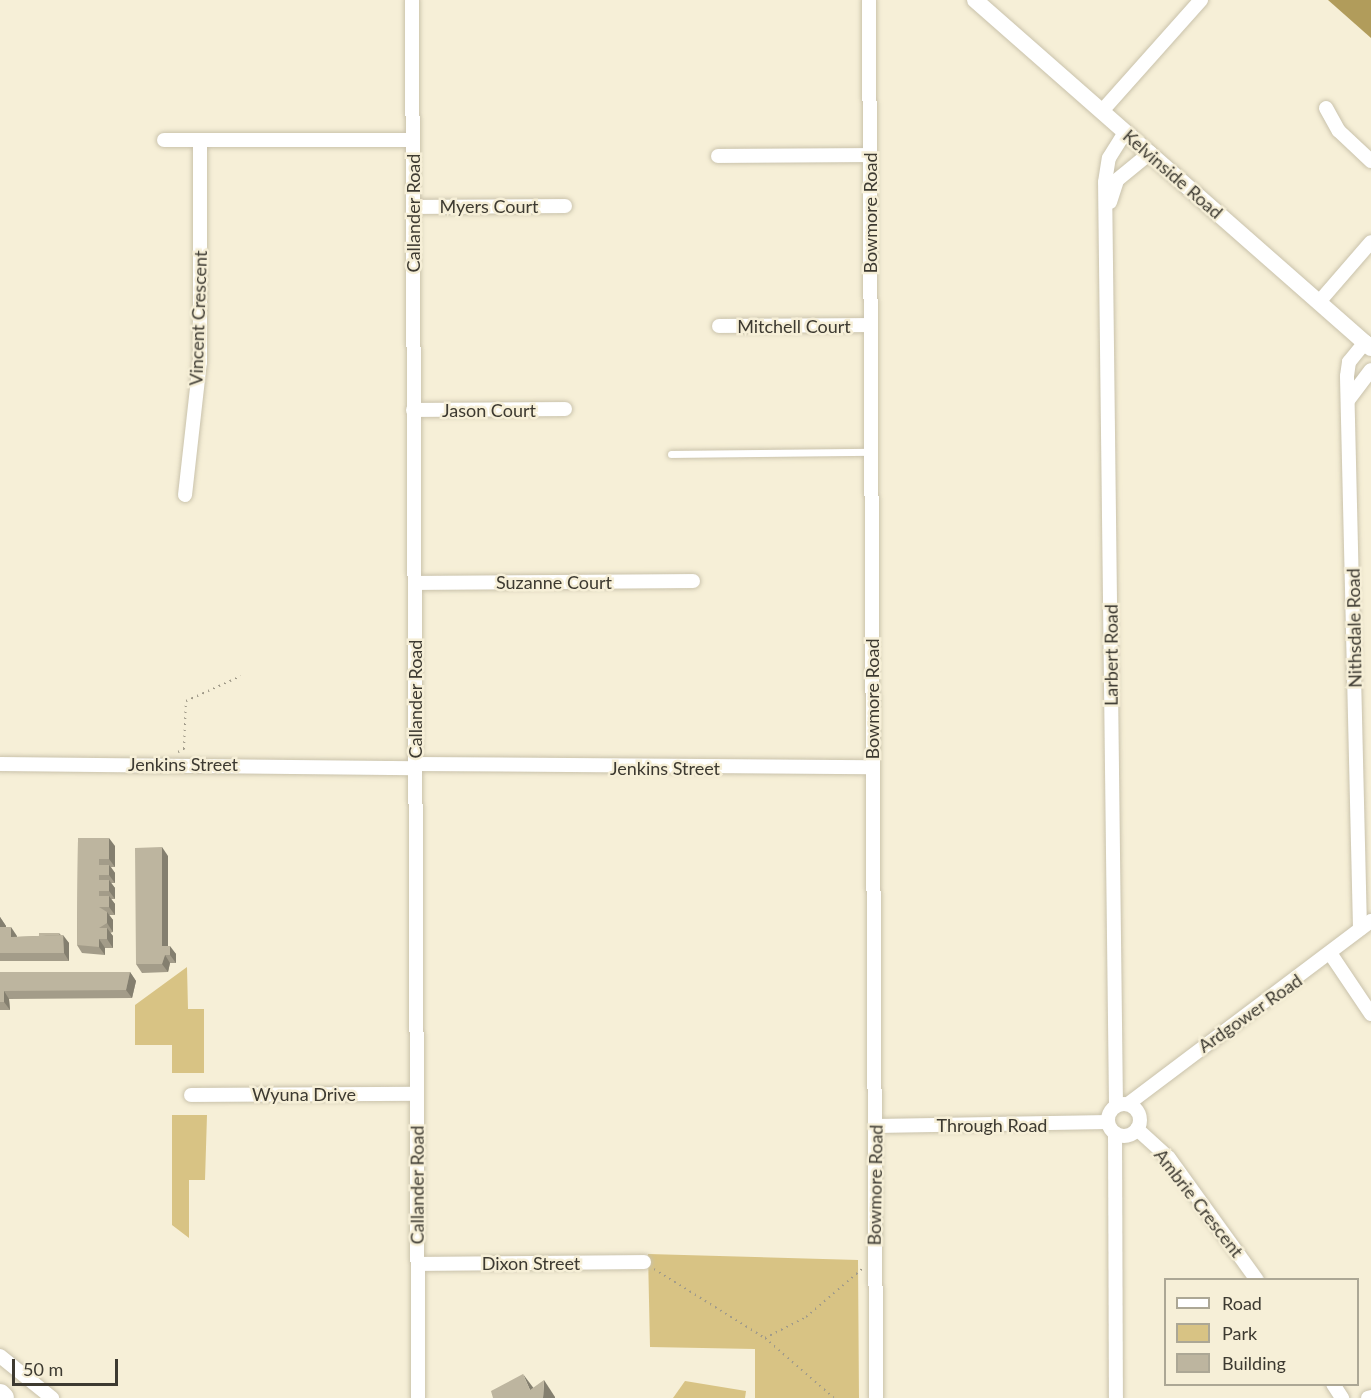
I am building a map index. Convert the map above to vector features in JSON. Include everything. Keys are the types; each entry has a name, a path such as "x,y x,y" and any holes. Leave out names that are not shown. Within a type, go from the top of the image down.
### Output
{"street":[{"name":"Callander Road","path":"412,0 418,1398"},
{"name":"Bowmore Road","path":"869,0 876,1398"},
{"name":"Kelvinside Road","path":"975,0 1368,345"},
{"path":"1102,111 1202,0"},
{"path":"1326,108 1339,131 1371,161"},
{"name":"Larbert Road","path":"1122,1105 1107,164 1125,132"},
{"path":"164,140 413,140"},
{"name":"Vincent Crescent","path":"185,495 200,362 200,141"},
{"name":"Larbert Road","path":"1109,204 1118,180 1150,153"},
{"path":"717,156 870,155"},
{"name":"Myers Court","path":"413,207 565,206"},
{"path":"1319,302 1371,242"},
{"name":"Mitchell Court","path":"718,326 870,325"},
{"name":"Nithsdale Road","path":"1366,925 1347,369 1368,345"},
{"path":"1349,399 1371,370"},
{"name":"Jason Court","path":"413,410 565,410"},
{"name":"Suzanne Court","path":"415,583 693,581"},
{"name":"Jenkins Street","path":"0,764 367,764 457,769 872,767"},
{"name":"Ardgower Road","path":"1122,1105 1332,956 1366,925"},
{"path":"1332,956 1371,1014"},
{"name":"Wyuna Drive","path":"191,1095 417,1094"},
{"path":"1116,1398 1111,1128 1122,1105 1139,1114 1137,1129"},
{"name":"Through Road","path":"876,1126 1111,1128 1129,1135 1137,1129"},
{"name":"Ambrie Crescent","path":"1137,1129 1169,1158 1256,1278"},
{"name":"Dixon Street","path":"418,1264 644,1262"},
{"path":"0,1356 52,1398"}],"lane":[{"path":"671,454 871,452"}],"path":[{"path":"178,764 178,749 184,749 186,701 241,676"},
{"path":"765,1338 806,1317 874,1259"},
{"path":"644,1262 765,1338 834,1398"}],"green space":[{"path":"187,967 188,1009 204,1009 204,1073 172,1073 172,1045 135,1045 135,1005"},
{"path":"172,1115 207,1115 205,1180 189,1180 189,1238 172,1225"},
{"path":"648,1254 858,1260 859,1398 755,1398 755,1349 650,1347"},
{"path":"685,1381 746,1391 745,1398 673,1398"}],"shaded area":[{"path":"1328,0 1371,0 1371,38"}],"building":[{"path":"78,838 109,838 109,859 99,859 99,865 109,865 109,875 99,875 99,880 109,880 109,891 99,891 99,896 109,896 109,907 99,907 107,912 107,923 99,928 107,928 107,939 99,939 99,947 77,945"},
{"path":"162,847 162,946 170,946 170,955 165,955 162,964 136,964 135,848"},
{"path":"0,927 11,927 11,937 63,935 64,953 0,953"},
{"path":"39,933 59,933 59,935 39,936"},
{"path":"0,972 130,972 126,990 4,991 4,1002 0,1002"},
{"path":"523,1374 530,1390 544,1380 543,1398 493,1398 491,1391"}]}
